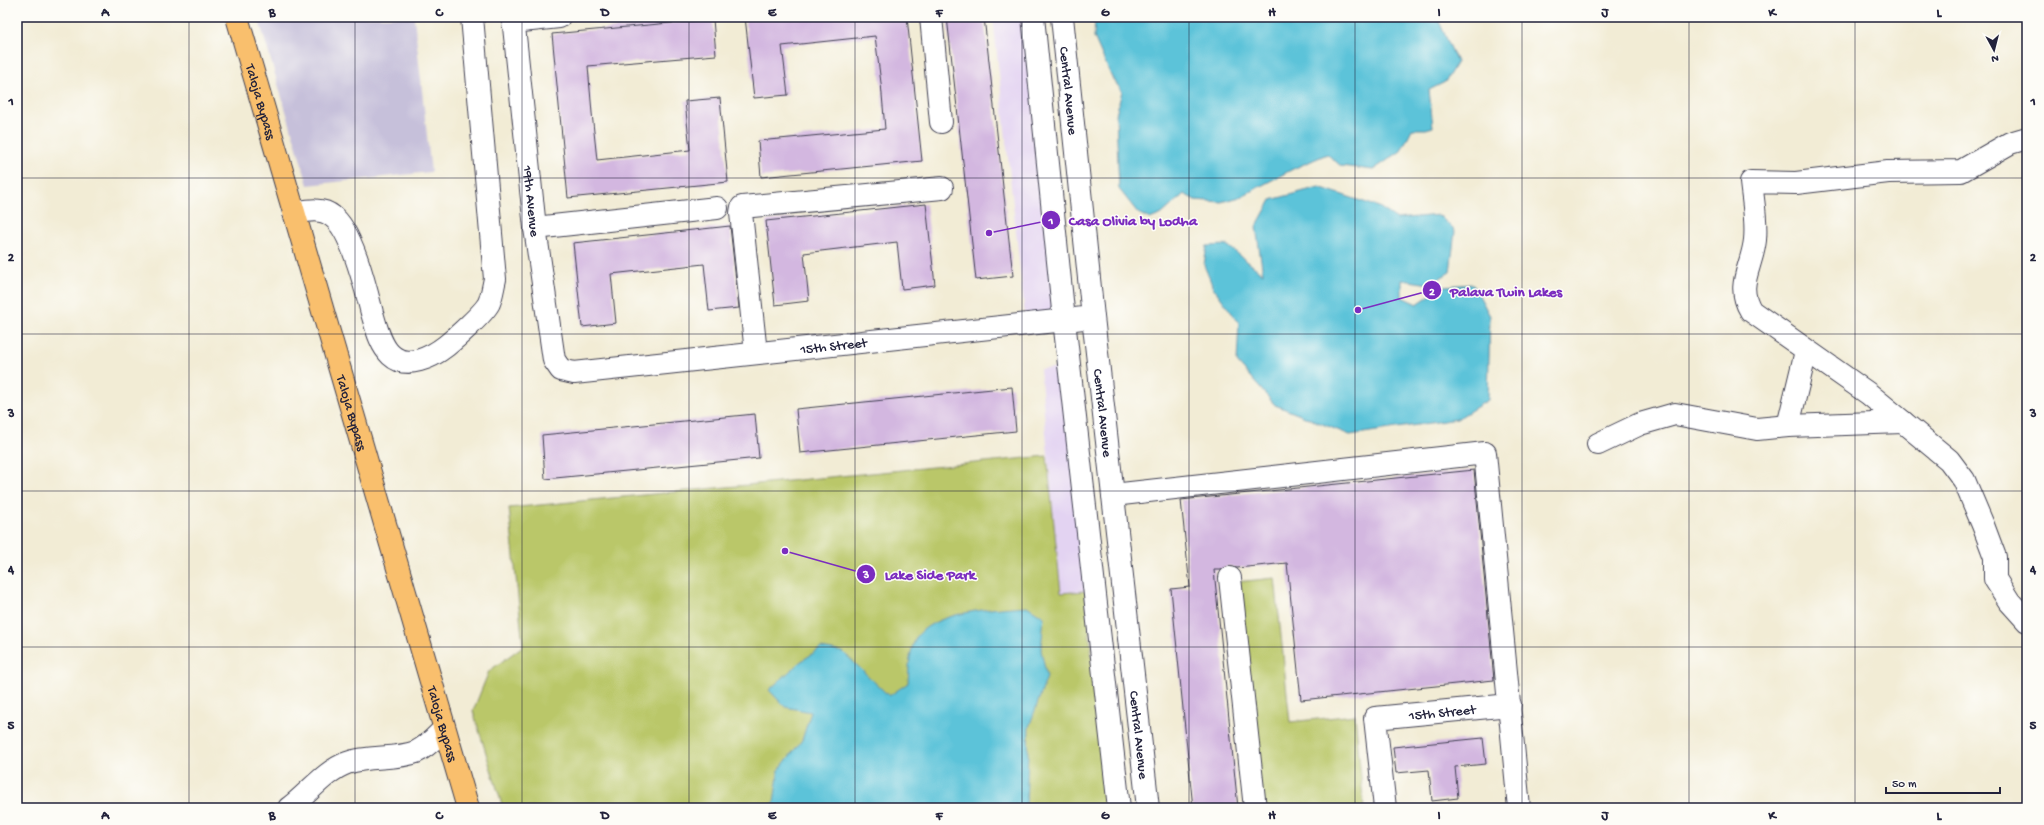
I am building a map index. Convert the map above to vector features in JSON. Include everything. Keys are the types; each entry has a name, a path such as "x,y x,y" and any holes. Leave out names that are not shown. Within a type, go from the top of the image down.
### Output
{"main road":[{"name":"Taloja Bypass","path":"237,17 468,808"}],"street":[{"path":"294,213 317,210 332,215 350,239 377,330 391,355 402,360 418,361 431,357 447,346 489,304 495,279 472,17"},
{"path":"513,19 559,17"},
{"path":"931,17 942,122"},
{"name":"Central Avenue","path":"1033,17 1064,320 1119,808"},
{"name":"Central Avenue","path":"1062,17 1093,317 1148,808"},
{"name":"19th Avenue","path":"513,19 535,228 554,360 561,370 574,373"},
{"path":"2027,138 2010,143 1960,170 1888,172 1796,182 1751,182 1755,240 1743,290 1745,301 1751,311 1869,394 1949,460 1964,480 1995,557 1996,579 2009,602 2027,621"},
{"path":"756,353 741,213 742,207 942,188"},
{"path":"535,228 717,208"},
{"name":"15th Street","path":"574,373 1093,317"},
{"path":"1788,426 1806,351"},
{"path":"1598,444 1640,424 1675,414 1757,429 1788,426 1903,422"},
{"path":"1113,495 1485,454 1519,808"},
{"path":"1230,578 1255,808"},
{"name":"15th Street","path":"1384,808 1375,718 1510,705"},
{"path":"289,808 306,795 329,773 346,764 367,757 416,752 431,742 444,729"}],"shaded area":[{"path":"258,17 414,17 431,172 308,185"},
{"path":"993,17 1028,17 1059,313 1025,316"},
{"path":"1064,367 1085,591 1061,593 1040,369"}],"green space":[{"path":"1047,456 1061,593 1085,591 1108,808 503,808 473,711 489,671 523,646 509,508"},
{"path":"1275,578 1290,722 1355,715 1364,808 1259,808 1236,582"}],"water":[{"path":"1095,17 1437,17 1457,62 1445,82 1429,90 1433,127 1426,129 1412,129 1401,151 1373,170 1341,166 1327,154 1293,169 1240,197 1221,202 1195,200 1184,194 1162,214 1150,219 1138,213 1119,189 1116,115 1122,91 1112,78 1094,37"},
{"path":"1319,187 1379,207 1397,219 1439,215 1455,231 1450,272 1430,284 1402,280 1402,297 1417,304 1444,286 1473,284 1490,316 1488,400 1457,419 1350,435 1275,405 1237,362 1239,323 1213,287 1204,265 1207,246 1227,245 1263,274 1256,227 1271,200"},
{"path":"1027,606 1044,617 1041,650 1047,677 1029,727 1026,808 773,808 779,770 802,740 811,712 785,707 769,690 800,662 821,648 843,652 889,696 908,683 912,650 915,640 923,630 934,623 965,613"}],"building":[{"path":"745,17 907,17 922,161 761,177 758,141 885,129 881,83 875,36 782,46 788,95 754,98"},
{"path":"947,17 984,17 1013,276 976,280"},
{"path":"713,19 716,55 588,66 592,113 597,160 690,150 685,101 720,98 728,182 568,198 552,34"},
{"path":"926,204 935,285 902,289 897,242 804,253 809,301 775,305 766,221"},
{"path":"730,226 739,308 709,311 704,264 611,274 616,323 582,327 573,243"},
{"path":"1012,387 1016,431 800,453 796,409"},
{"path":"755,414 759,458 545,479 542,435"},
{"path":"1474,470 1494,680 1301,700 1287,563 1237,568 1229,566 1221,570 1214,570 1238,808 1193,808 1171,589 1190,587 1181,500"},
{"path":"1483,738 1486,764 1455,767 1458,798 1432,801 1429,770 1396,773 1393,747"}],"place":[{"name":"Casa Olivia by Lodha","path":"989,233"},
{"name":"Palava Twin Lakes","path":"1358,310"},
{"name":"Lake Side Park","path":"785,551"}]}
